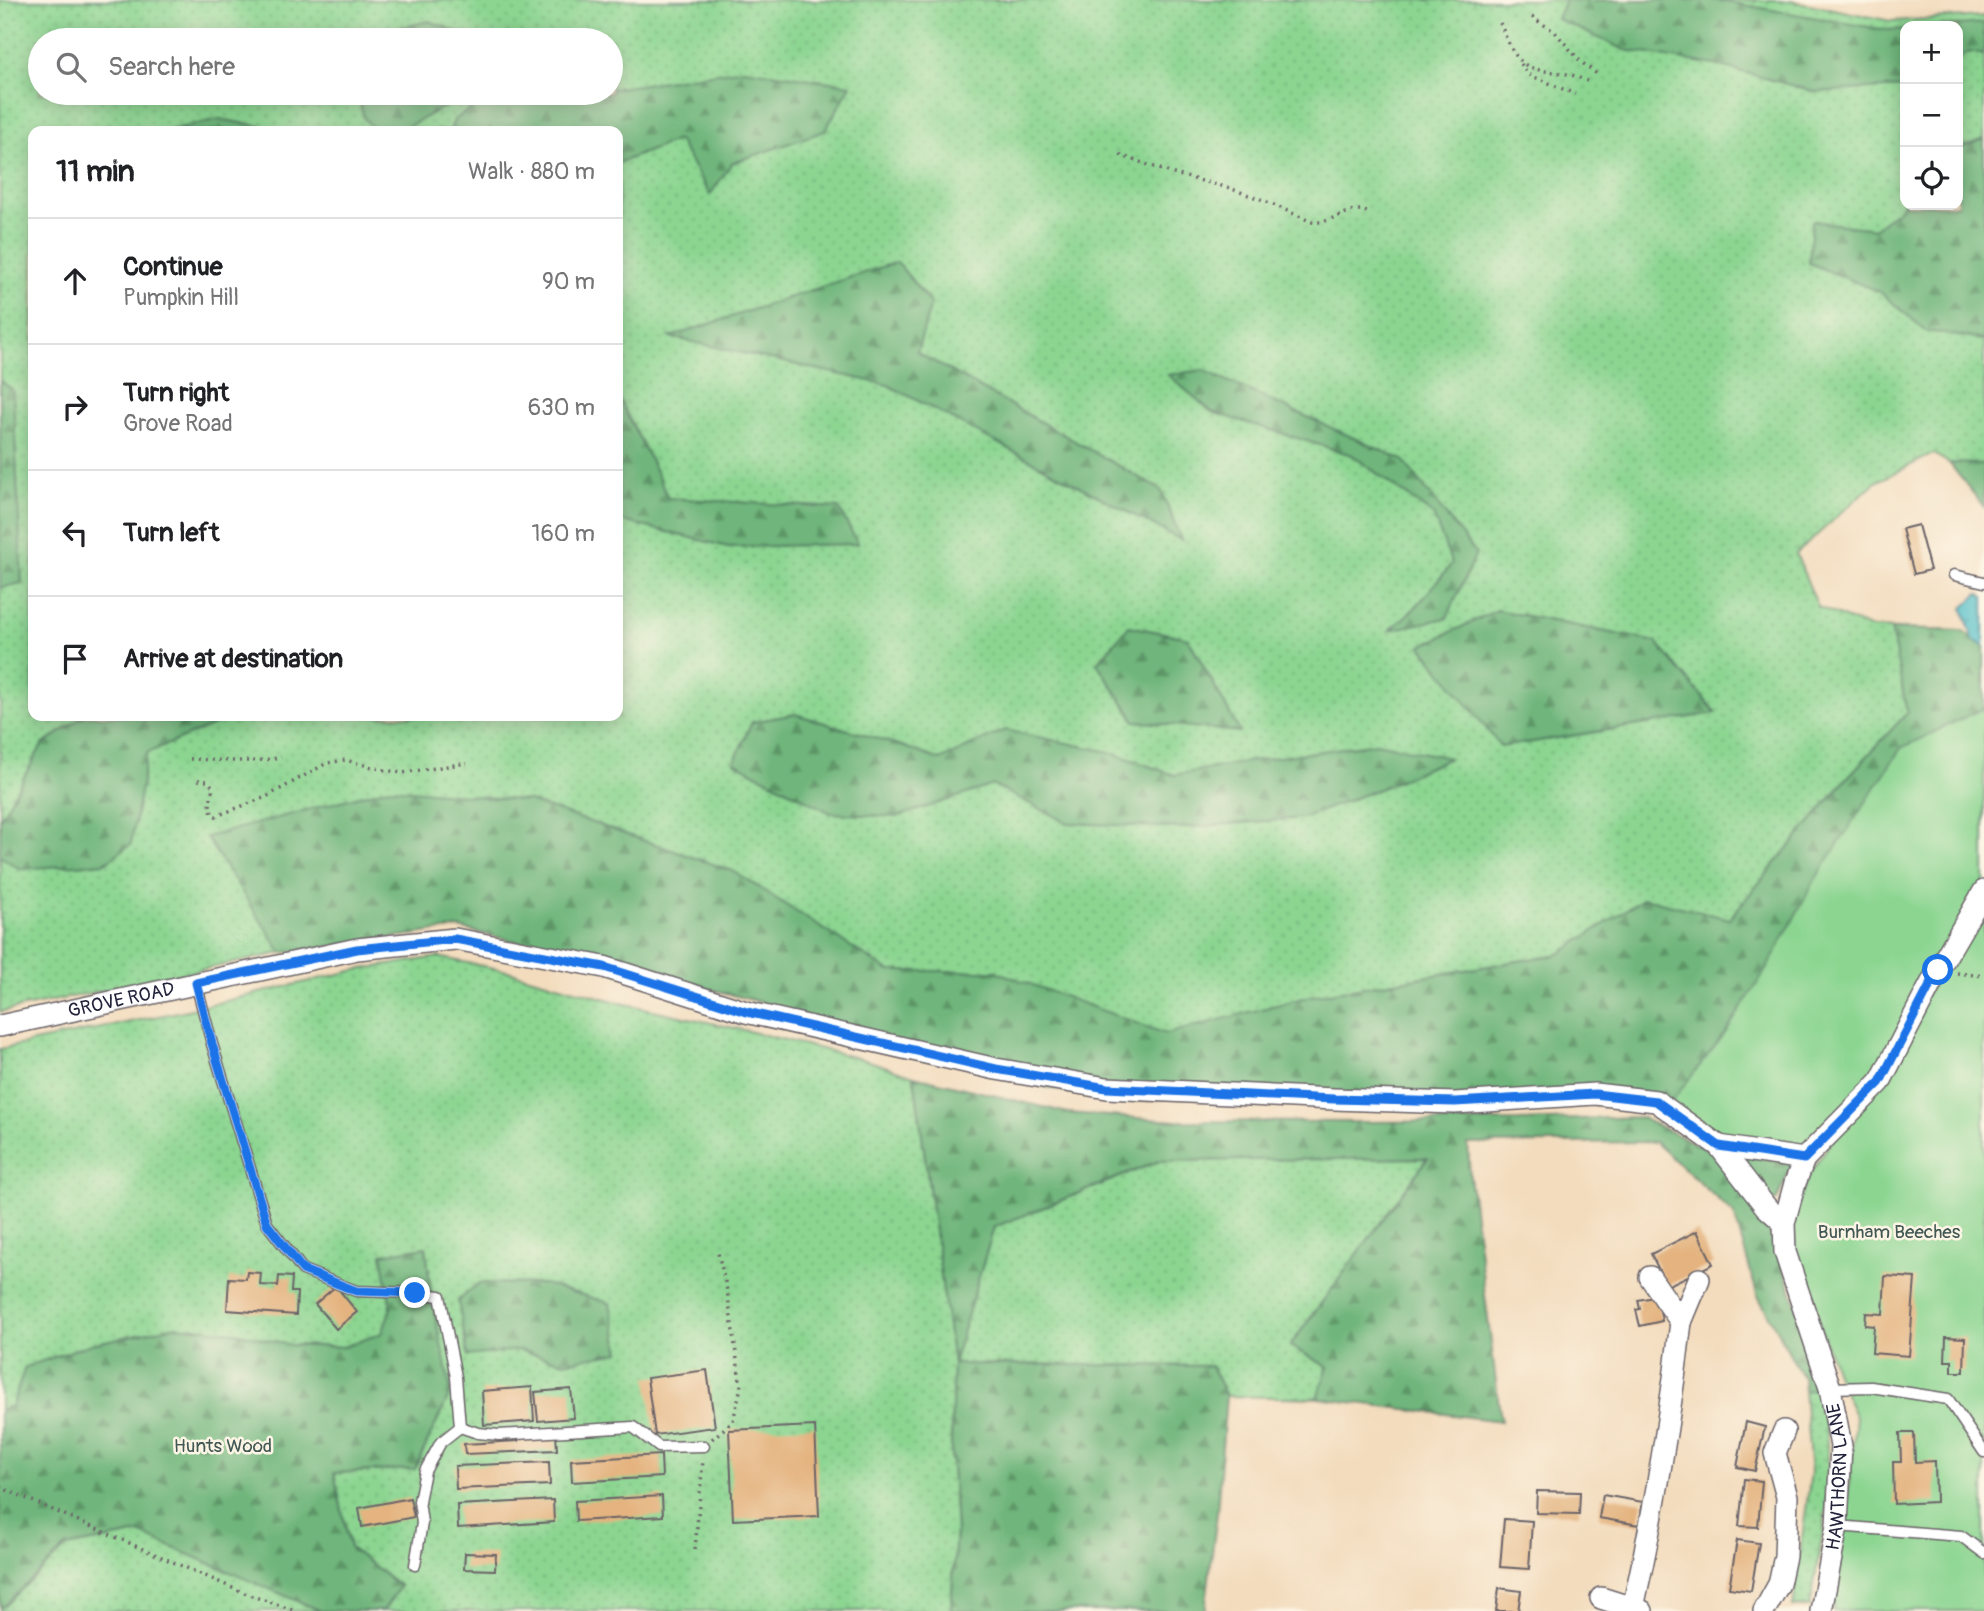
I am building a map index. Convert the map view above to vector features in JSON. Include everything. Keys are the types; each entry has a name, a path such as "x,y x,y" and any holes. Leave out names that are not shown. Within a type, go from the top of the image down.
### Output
{"street":[{"path":"1804,1159 1880,1082 1938,970 1984,891"},
{"name":"GROVE ROAD","path":"0,1026 357,949 455,939 604,967 747,1012 996,1069 1107,1088 1455,1102 1595,1094 1656,1101 1719,1146 1766,1208 1784,1223"},
{"name":"GROVE ROAD","path":"1719,1146 1804,1159"},
{"name":"HAWTHORN LANE","path":"1804,1159 1794,1183 1784,1223 1785,1252 1830,1388 1842,1446 1837,1526 1821,1611"},
{"path":"1650,1277 1681,1322"},
{"path":"1601,1598 1638,1610 1671,1409 1681,1322 1699,1279"},
{"path":"1764,1611 1779,1584 1785,1556 1787,1497 1775,1453 1784,1431"}],"lane":[{"path":"1954,575 1984,582"},
{"path":"196,983 267,1224 303,1270 356,1291 440,1296 456,1377 460,1427"},
{"path":"1830,1388 1871,1387 1948,1399 1984,1452"},
{"path":"460,1427 478,1433 499,1435 633,1427 659,1447 704,1446"},
{"path":"415,1565 422,1523 419,1501 425,1471 441,1442 460,1427"},
{"path":"1837,1526 1961,1536 1984,1553"}],"path":[{"path":"1532,17 1555,32 1581,62 1597,74"},
{"path":"1500,23 1527,74 1575,94"},
{"path":"1518,59 1543,71 1587,81"},
{"path":"1121,155 1174,174 1226,187 1312,222 1324,222 1352,211 1367,212"},
{"path":"190,759 267,761 281,757"},
{"path":"198,780 208,781 213,787 210,804 212,814 216,816 266,797 327,763 345,761 402,772 467,763"},
{"path":"1938,970 1984,976"},
{"path":"695,1549 704,1446 733,1420 741,1387 727,1290 718,1253"},
{"path":"0,1487 249,1595 296,1611"}],"green space":[{"path":"0,0 1781,0 1891,21 1984,16 1984,483 1933,454 1874,483 1796,554 1818,607 1869,628 1961,631 1766,970 1227,1091 1141,1101 1072,1093 1012,1079 780,1007 459,928 338,941 0,1012"},
{"path":"1565,0 1715,0 1886,30 1900,29 1900,87 1815,92 1721,66 1625,50 1557,19"},
{"path":"429,21 447,28 399,28"},
{"path":"1984,23 1984,55 1969,52 1963,56 1963,24"},
{"path":"744,69 851,85 825,131 732,163 710,195 678,140 623,161 623,126 452,126 454,120 476,105 623,105 623,87"},
{"path":"360,105 447,105 409,126 371,126 364,118"},
{"path":"219,119 259,126 188,126"},
{"path":"1984,139 1984,340 1926,331 1880,292 1809,263 1812,221 1874,229 1900,208 1963,210 1963,147"},
{"path":"897,262 931,304 917,352 1161,490 1181,540 888,385 670,337"},
{"path":"1203,370 1403,460 1476,554 1447,618 1390,630 1415,608 1452,564 1433,515 1352,455 1212,412 1168,375"},
{"path":"0,381 13,390 22,583 0,588"},
{"path":"623,407 668,498 839,508 858,544 728,547 623,521"},
{"path":"1949,463 1984,464 1984,507"},
{"path":"1497,610 1656,642 1716,713 1501,747 1421,646"},
{"path":"1129,626 1188,638 1240,732 1135,721 1097,663"},
{"path":"1891,629 1961,631 1984,644 1984,883 1790,1152 1635,1091 1508,1104 1227,1091 1141,1101 1072,1093 1012,1079 780,1007 459,928 282,953 206,837 389,788 529,801 733,871 889,971 995,971 1166,1034 1311,996 1559,954 1644,898 1729,919 1848,777 1907,713"},
{"path":"1984,708 1984,883 1868,1085 1830,1127 1790,1152 1725,1142 1668,1106 1724,1035 1766,970 1813,883 1901,748"},
{"path":"795,714 940,760 1005,730 1110,752 1174,775 1377,743 1450,758 1303,818 1181,828 1068,823 993,785 897,817 831,813 734,762 752,722"},
{"path":"77,721 223,721 147,753 131,844 105,863 20,869 0,856 0,819 42,745"},
{"name":"Burnham Beeches","path":"1984,906 1984,1611 1833,1611 1856,1417 1838,1379 1796,1254 1792,1220 1808,1177"},
{"path":"438,957 508,971 621,1003 869,1061 914,1076 953,1362 994,1227 1160,1161 1428,1158 1290,1346 1328,1367 1317,1398 1226,1396 1211,1366 953,1364 951,1448 956,1530 951,1611 383,1611 400,1586 350,1548 334,1473 415,1469 450,1391 431,1296 426,1247 383,1255 391,1308 382,1334 343,1347 290,1345 235,1332 0,1410 0,1049 183,1011 356,970","holes":["479,1283 544,1284 565,1362 519,1350 458,1301"]},
{"path":"914,1076 1068,1113 1177,1121 1518,1121 1640,1117 1712,1152 1766,1222 1779,1253 1823,1388 1804,1391 1803,1378 1757,1294 1734,1214 1655,1142 1468,1144 1501,1421 1317,1398 1328,1367 1290,1346 1428,1158 1159,1161 994,1227 953,1364"},
{"path":"1735,1155 1793,1162 1777,1200 1768,1203"},
{"name":"Hunts Wood","path":"426,1247 431,1296 451,1391 415,1469 334,1473 350,1548 400,1586 383,1611 321,1611 139,1533 66,1547 0,1607 0,1410 12,1406 25,1367 91,1344 176,1326 235,1332 290,1345 344,1347 382,1333 391,1308 382,1254"},
{"path":"479,1283 544,1284 610,1303 620,1352 565,1362 519,1350 468,1356 458,1301"},
{"path":"953,1364 1211,1366 1226,1396 1217,1513 1205,1611 951,1611 956,1530 951,1448"},
{"path":"1823,1388 1829,1472 1825,1520 1810,1607 1793,1606 1811,1472 1804,1391"},
{"path":"140,1533 321,1611 0,1611 0,1607 66,1547"}],"water":[{"path":"1979,593 1984,597 1984,646 1973,640 1963,608"}],"building":[{"path":"1918,525 1930,570 1914,574 1902,529"},
{"path":"1697,1231 1713,1264 1667,1286 1651,1254"},
{"path":"247,1272 261,1273 260,1285 278,1286 279,1276 292,1277 291,1292 297,1292 296,1315 227,1310 229,1278 246,1279"},
{"path":"1885,1276 1915,1278 1909,1356 1872,1353 1874,1326 1865,1325 1866,1313 1883,1314"},
{"path":"336,1286 357,1312 336,1329 315,1304"},
{"path":"1654,1297 1656,1306 1659,1305 1662,1321 1640,1326 1636,1310 1640,1309 1638,1300"},
{"path":"1946,1337 1965,1338 1964,1372 1952,1372 1952,1361 1945,1361"},
{"path":"707,1370 715,1427 655,1435 647,1378"},
{"path":"532,1387 534,1421 484,1425 482,1391"},
{"path":"571,1389 574,1418 538,1421 535,1392"},
{"path":"1746,1422 1765,1427 1755,1471 1737,1467"},
{"path":"815,1426 819,1516 733,1520 729,1430"},
{"path":"556,1433 557,1450 465,1454 464,1444 518,1441 517,1435"},
{"path":"1900,1433 1914,1433 1915,1462 1935,1461 1936,1502 1894,1504 1893,1462 1901,1462"},
{"path":"661,1455 662,1477 572,1482 571,1460"},
{"path":"549,1462 550,1485 456,1489 455,1466"},
{"path":"1744,1479 1762,1481 1758,1527 1739,1526"},
{"path":"1537,1491 1580,1492 1579,1514 1536,1513"},
{"path":"1603,1495 1643,1502 1639,1525 1599,1518"},
{"path":"662,1496 663,1516 576,1521 575,1501"},
{"path":"410,1498 414,1517 362,1527 359,1508"},
{"path":"553,1500 554,1522 458,1528 457,1505"},
{"path":"1504,1519 1532,1521 1529,1569 1500,1567"},
{"path":"1737,1540 1759,1543 1751,1591 1729,1588"},
{"path":"465,1553 496,1554 495,1570 464,1569"},
{"path":"1499,1588 1521,1591 1518,1611 1496,1611"}],"route":[{"path":"415,1293 356,1291 303,1270 267,1224 196,983 357,949 455,939 604,967 747,1012 886,1044 996,1069 1107,1088 1455,1102 1595,1094 1656,1101 1719,1146 1804,1159 1880,1082 1938,970"}]}
